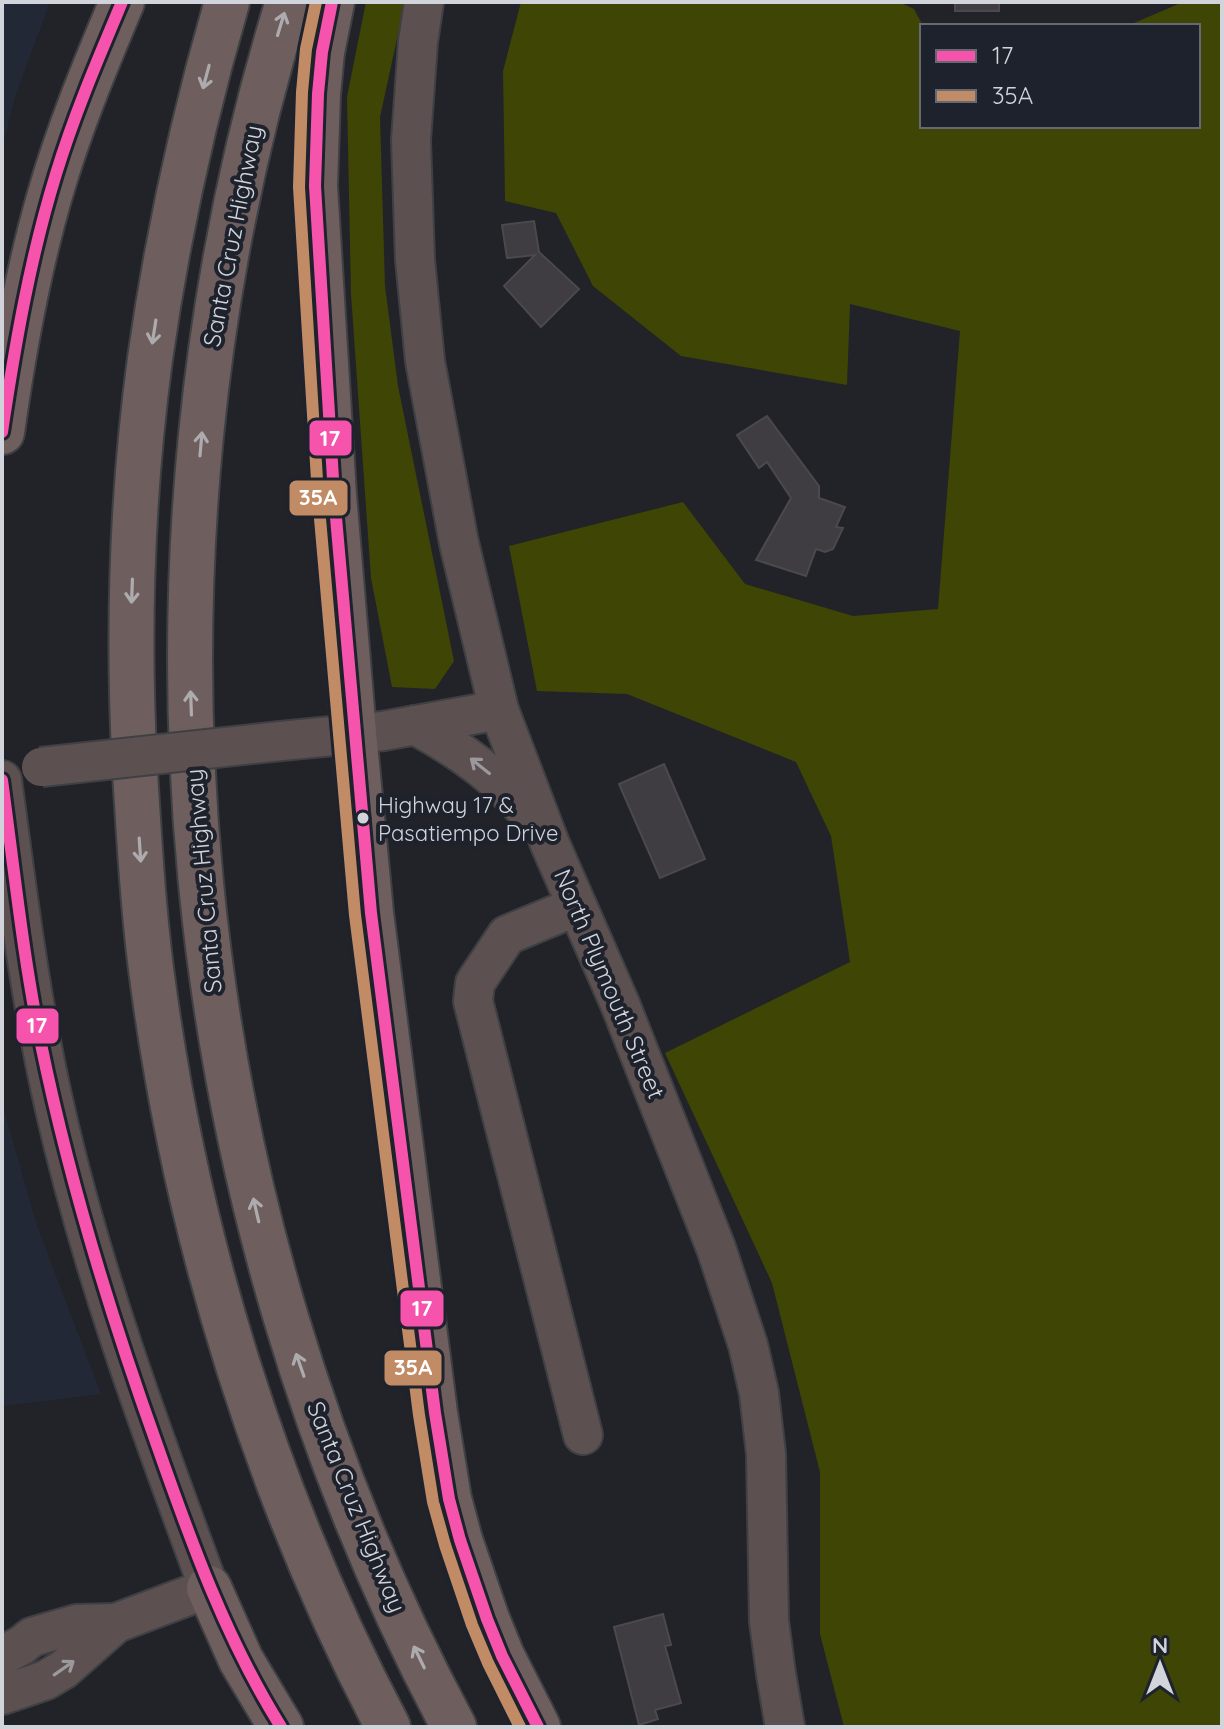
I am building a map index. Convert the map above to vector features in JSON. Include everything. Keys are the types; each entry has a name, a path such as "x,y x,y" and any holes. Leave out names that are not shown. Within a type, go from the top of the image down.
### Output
{"highway":[{"path":"2,432 17,334 37,242 82,98 122,2"},
{"path":"227,2 197,113 170,235 150,360 138,483 131,677 146,927 175,1117 220,1303 258,1424 298,1530 354,1659 388,1727"},
{"name":"Santa Cruz Highway","path":"288,2 259,104 233,215 204,404 194,528 190,656 194,782 203,910 231,1099 259,1223 287,1323 360,1527 454,1727"},
{"path":"332,2 318,94 316,199 331,454 377,961 440,1455 449,1499 473,1582 502,1656 538,1727"},
{"path":"209,1588 241,1660 281,1727"}],"street":[{"name":"North Plymouth Street","path":"424,2 411,140 415,260 425,361 459,543 499,710 550,844 620,1004 716,1248 748,1345 759,1393 766,1454 769,1621 785,1727"},
{"path":"2,772 383,731 499,710"},
{"path":"415,725 467,755 490,775 523,807 550,844"},
{"path":"2,780 40,1041 71,1175 120,1338 209,1588 116,1623 77,1624 12,1643"},
{"path":"577,906 507,935 475,983 473,1001 583,1435"},
{"path":"2,1695 46,1680 64,1669 116,1623"}],"shaded area":[{"path":"2,2 50,2 16,94 2,147"},
{"path":"2,1103 37,1226 101,1394 2,1406"}],"green space":[{"path":"366,2 405,2 380,117 385,286 398,386 454,661 435,689 392,687 371,578 351,294 347,97"},
{"path":"521,2 899,2 914,9 922,24 920,128 1200,128 1200,24 1132,24 1183,2 1222,2 1222,1727 844,1727 820,1634 820,1472 772,1283 665,1053 850,962 831,836 796,762 627,694 537,691 509,546 683,502 745,584 853,616 938,609 960,331 850,304 847,385 681,356 593,286 556,213 505,201 503,71"}],"building":[{"path":"955,2 999,2 999,11 955,11"},
{"path":"534,221 539,252 579,289 541,327 504,286 535,255 507,258 502,225"},
{"path":"767,416 819,486 819,498 845,507 836,527 843,528 833,549 825,552 816,549 806,576 756,560 791,498 767,462 759,468 737,435"},
{"path":"664,764 705,859 660,878 619,784"},
{"path":"663,1614 671,1645 665,1646 681,1703 655,1710 658,1719 639,1725 614,1627"}],"transit line":[{"name":"17","path":"2,432 38,238 78,109 122,2"},
{"name":"35A","path":"316,2 306,49 302,92 299,187 318,496 355,915 419,1415 433,1502 472,1625 520,1727"},
{"name":"17","path":"332,2 318,94 315,186 334,495 371,913 435,1413 449,1499 487,1619 538,1727"},
{"name":"17","path":"2,780 35,1011 64,1146 92,1246 140,1396 197,1554 243,1659 281,1727"}],"place":[{"name":"Highway 17 & Pasatiempo Drive","path":"363,818"}]}
